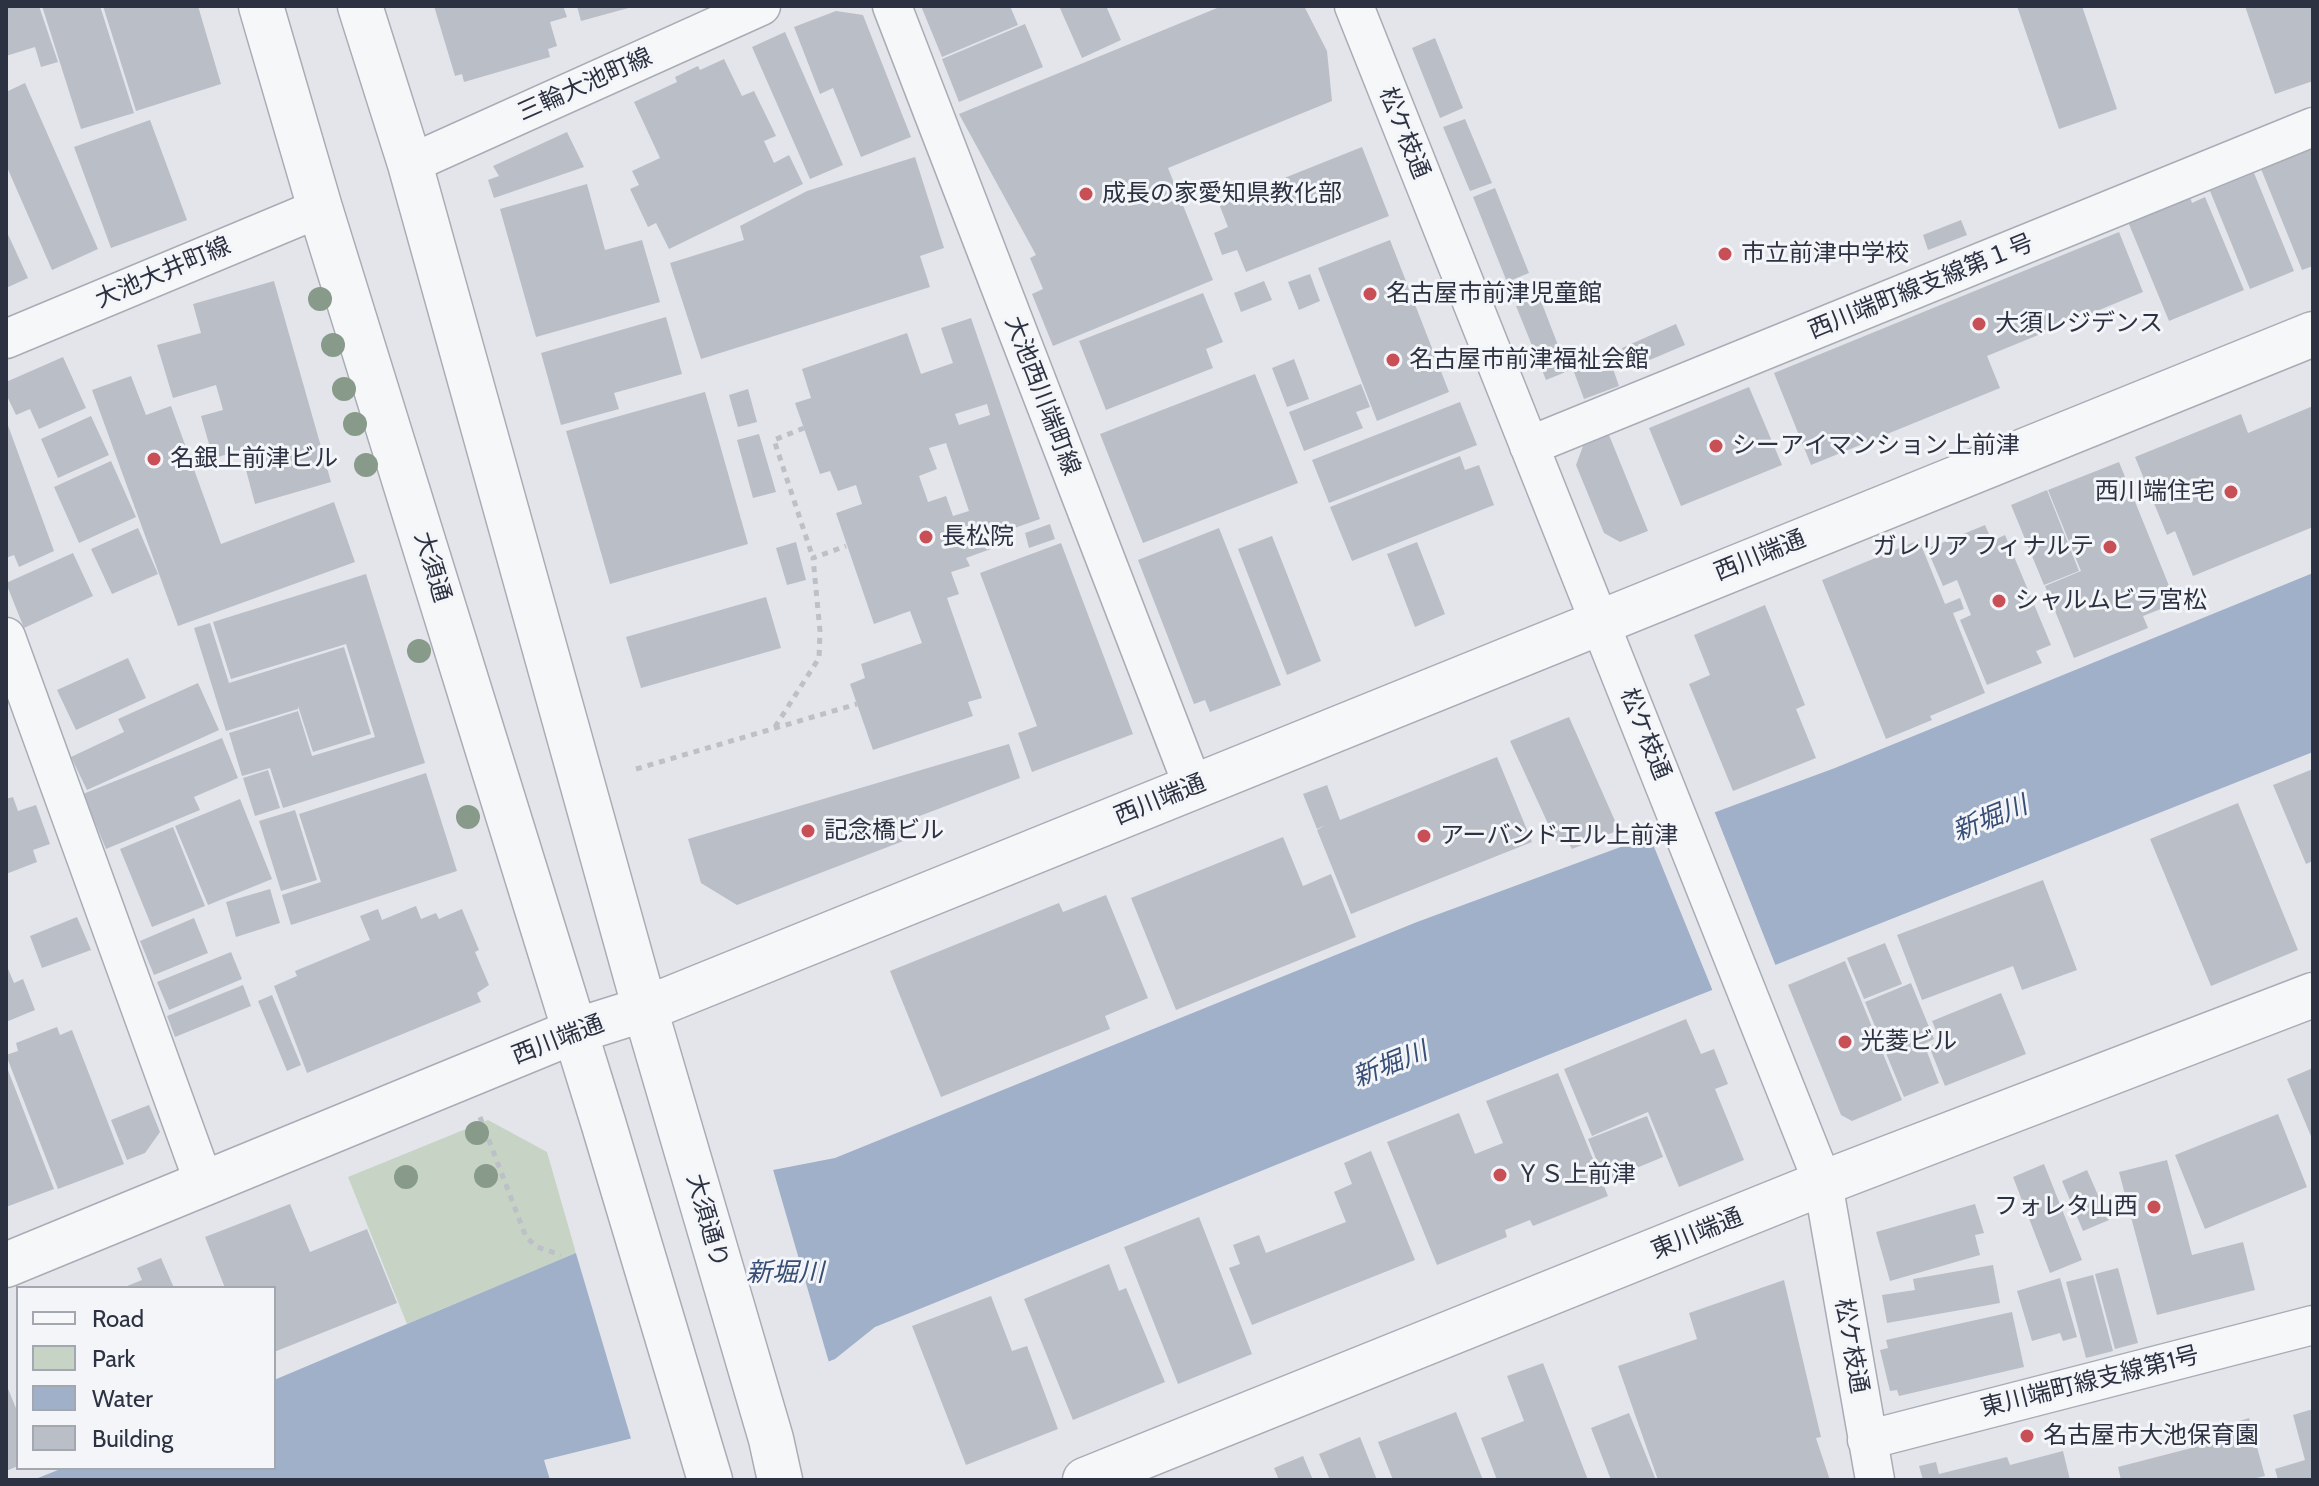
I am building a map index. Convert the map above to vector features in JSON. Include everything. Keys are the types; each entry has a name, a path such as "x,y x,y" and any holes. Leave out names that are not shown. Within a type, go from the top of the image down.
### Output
{"street":[{"name":"大須通","path":"261,6 320,208 708,1472"},
{"path":"360,6 410,164 645,1009"},
{"name":"三輪大池町線","path":"410,164 761,6"},
{"name":"大池西川端町線","path":"892,6 1193,786"},
{"name":"松ケ枝通","path":"1354,6 1823,1183 1875,1480"},
{"name":"西川端町線支線第１号","path":"1529,446 2313,127"},
{"name":"大池大井町線","path":"6,339 320,208"},
{"name":"西川端通","path":"6,1265 575,1031 645,1009 2313,334"},
{"path":"6,637 204,1183"},
{"name":"東川端通","path":"1085,1480 1823,1183 2313,995"},
{"name":"大須通り","path":"645,1009 775,1460"},
{"name":"東川端町線支線第1号","path":"1867,1440 2313,1325"}],"path":[{"path":"775,728 819,658 820,631 813,558 774,440 804,428"},
{"path":"813,558 846,546"},
{"path":"636,769 857,704"},
{"path":"480,1116 526,1237 537,1247 561,1255"}],"green space":[{"path":"488,1120 547,1152 576,1253 407,1324 348,1177"}],"water":[{"name":"新堀川","path":"2313,573 2313,752 1548,1055 875,1327 835,1359 633,1438 544,1460 550,1480 33,1480 58,1470 276,1470 276,1379 773,1170 835,1158 1417,922 1835,768"}],"pier":[{"path":"1713,808 1777,969 1714,994 1648,832"},
{"path":"772,1166 830,1366 632,1442 575,1250"}],"building":[{"path":"6,6 39,6 58,62 41,67 35,47 6,56"},
{"path":"42,6 100,6 134,113 81,129"},
{"path":"103,6 198,6 221,84 136,111"},
{"path":"434,6 563,6 567,17 550,22 557,46 548,49 550,57 464,82 462,74 455,76"},
{"path":"577,6 632,6 632,7 581,21"},
{"path":"921,6 1010,6 1018,25 942,57"},
{"path":"1059,6 1106,6 1121,40 1082,58"},
{"path":"1222,6 1304,6 1327,51 1332,101 1168,168 1213,280 1053,346 1032,294 1043,289 1030,258 1036,255 959,114"},
{"path":"2017,6 2082,6 2117,109 2059,129"},
{"path":"2245,6 2313,6 2313,81 2275,94"},
{"path":"836,11 863,15 911,137 861,157 833,88 820,94 794,27"},
{"path":"1025,24 1043,67 959,102 942,59"},
{"path":"785,32 843,165 810,179 752,47"},
{"path":"1435,38 1463,108 1440,118 1412,48"},
{"path":"724,59 742,96 754,91 776,136 764,141 774,163 789,155 803,184 669,249 656,223 648,227 630,189 639,185 632,171 660,158 634,102 677,82 675,77 698,66 700,70"},
{"path":"25,83 98,249 52,270 6,165 6,92"},
{"path":"1465,119 1492,183 1470,191 1443,127"},
{"path":"150,120 187,220 111,248 74,147"},
{"path":"567,132 584,167 494,198 488,180 499,176 493,166"},
{"path":"2310,143 2313,150 2313,266 2302,270 2259,164"},
{"path":"1362,147 1389,216 1246,272 1237,250 1222,255 1214,233 1228,227 1219,204"},
{"path":"915,157 944,248 920,256 930,287 701,359 670,263 744,240 740,226 807,191"},
{"path":"2254,173 2294,271 2250,289 2210,191"},
{"path":"587,184 605,250 642,240 660,302 536,337 500,209"},
{"path":"1495,188 1529,273 1507,282 1473,197"},
{"path":"2188,191 2192,203 2205,197 2244,290 2169,321 2126,217"},
{"path":"1961,220 1967,235 1928,250 1923,235"},
{"path":"6,230 28,278 6,288"},
{"name":"大須レジデンス","path":"2119,232 2143,292 1987,356 2000,388 1811,465 1774,373"},
{"path":"1390,240 1449,392 1377,421 1318,268"},
{"path":"1310,274 1320,301 1299,310 1288,282"},
{"path":"274,281 331,482 255,504 241,451 213,458 201,416 223,410 216,385 173,398 157,345 201,333 193,304"},
{"path":"1264,281 1272,300 1241,312 1234,293"},
{"path":"1203,293 1223,342 1206,349 1213,368 1106,410 1079,341"},
{"path":"1539,296 1568,371 1546,380 1516,306"},
{"path":"666,317 682,374 614,393 619,409 561,425 541,353"},
{"name":"長松院","path":"971,318 1040,519 1006,531 1010,542 966,558 970,566 951,572 959,594 947,598 982,698 968,702 973,716 873,750 850,684 865,678 861,664 922,643 910,611 874,624 836,513 862,504 856,485 838,491 830,471 820,474 795,403 811,398 802,369 907,333 921,374 953,363 941,328","holes":["987,404 990,415 959,425 955,414","946,443 969,511 953,516 946,496 928,502 919,476 937,469 929,448"]},
{"path":"1676,324 1685,345 1631,368 1622,348"},
{"path":"63,357 86,408 39,429 30,409 16,415 6,394 6,382"},
{"path":"1294,359 1309,399 1287,407 1272,368"},
{"path":"1610,360 1619,386 1584,399 1574,372"},
{"path":"1255,374 1298,483 1143,543 1100,434"},
{"name":"名銀上前津ビル","path":"131,376 146,415 171,406 221,544 334,502 355,562 178,626 92,390"},
{"path":"1361,384 1370,407 1356,412 1363,428 1304,451 1289,412"},
{"name":"シーアイマンション上前津","path":"1749,387 1782,465 1681,506 1649,428"},
{"path":"748,389 757,422 738,427 729,395"},
{"path":"705,392 748,544 610,584 566,431"},
{"path":"1460,402 1477,445 1329,503 1312,460"},
{"name":"西川端住宅","path":"2313,406 2313,527 2193,576 2175,531 2167,535 2135,457 2241,414 2248,433"},
{"path":"91,416 109,455 58,478 41,439"},
{"path":"6,420 54,551 19,567 14,555 6,558"},
{"path":"759,434 776,492 753,498 737,440"},
{"path":"1609,435 1648,531 1620,542 1604,533 1576,465 1583,446"},
{"path":"1460,456 1465,470 1479,465 1494,505 1352,561 1330,507"},
{"path":"111,461 136,517 79,543 54,487"},
{"path":"2119,462 2176,603 2143,616 2148,628 2074,658 2045,586 2081,571 2048,490"},
{"path":"2047,490 2079,571 2044,585 2011,505"},
{"path":"1050,524 1055,539 1029,548 1025,533"},
{"name":"シャルムビラ宮松","path":"1985,525 1992,541 2005,535 2051,645 2036,651 2042,663 1987,685 1960,620 1971,615 1957,580 1943,586 1927,549"},
{"path":"138,528 158,574 112,594 91,549"},
{"path":"1219,528 1281,685 1210,712 1205,700 1194,704 1138,560"},
{"path":"1272,536 1321,661 1287,675 1238,549"},
{"path":"1919,540 1945,604 1960,598 1964,609 1953,613 1985,693 1886,739 1822,580"},
{"path":"796,542 806,580 787,585 776,548"},
{"path":"1417,542 1445,614 1415,627 1387,554"},
{"path":"1061,543 1133,734 1032,772 1018,733 1037,726 980,573"},
{"path":"73,553 93,596 24,628 6,583"},
{"path":"366,574 425,763 283,808 270,768 242,776 229,733 298,711 312,756 375,737 346,644 231,679 213,622"},
{"path":"766,597 781,648 641,688 626,637"},
{"path":"1765,605 1805,705 1796,709 1816,758 1733,791 1689,684 1710,675 1694,635"},
{"path":"210,623 229,683 344,647 371,734 313,752 298,706 298,709 226,731 194,628"},
{"path":"128,658 146,698 76,730 57,690"},
{"path":"198,683 219,730 87,790 71,757 124,732 118,719"},
{"path":"1569,717 1619,830 1572,849 1566,839 1556,841 1510,741"},
{"path":"222,738 238,778 194,797 200,810 106,849 83,794"},
{"name":"記念橋ビル","path":"1009,744 1020,778 901,823 906,840 737,905 701,883 688,839"},
{"name":"アーバンドエル上前津","path":"1497,757 1532,842 1351,914 1317,830 1325,825 1317,829 1303,794 1327,785 1340,820"},
{"path":"2313,769 2313,861 2306,864 2273,785"},
{"path":"268,770 280,808 255,816 243,778"},
{"path":"426,773 457,871 291,925 282,895 321,882 299,814"},
{"path":"13,797 18,811 36,805 50,844 33,850 37,862 6,874 6,799"},
{"path":"240,799 272,879 208,905 175,826"},
{"path":"2238,803 2298,950 2211,986 2150,839"},
{"path":"295,810 317,880 281,891 259,821"},
{"path":"173,827 205,906 152,927 120,849"},
{"path":"1283,837 1303,886 1331,874 1356,937 1176,1010 1131,898"},
{"path":"2043,880 2077,970 2022,990 2013,966 1922,1000 1897,935"},
{"path":"270,889 280,923 236,937 226,902"},
{"path":"1106,895 1148,998 1105,1016 1110,1029 941,1097 890,971 1059,903 1063,912"},
{"path":"416,906 421,919 436,913 439,919 462,909 489,985 477,993 481,1002 307,1073 274,986 297,976 295,971 370,940 360,916 378,909 382,920"},
{"path":"77,917 91,950 42,968 30,936"},
{"path":"194,918 208,953 154,975 140,941"},
{"path":"1885,943 1902,984 1864,999 1847,958"},
{"path":"231,952 242,979 169,1010 157,982"},
{"name":"光菱ビル","path":"1845,961 1902,1100 1852,1121 1841,1115 1788,985"},
{"path":"6,964 14,983 23,979 35,1010 6,1022"},
{"path":"1911,983 1934,1039 1924,1044 1939,1083 1904,1097 1865,1002"},
{"path":"243,985 251,1006 175,1037 167,1016"},
{"path":"2001,993 2026,1054 1945,1086 1929,1046 1941,1042 1932,1021"},
{"path":"272,995 301,1065 287,1071 258,1001"},
{"path":"1686,1019 1701,1054 1714,1049 1728,1084 1715,1089 1744,1160 1679,1187 1648,1112 1592,1136 1564,1069"},
{"path":"57,1027 60,1035 72,1030 124,1164 58,1189 6,1055 18,1051 16,1043"},
{"path":"6,1065 54,1189 6,1207"},
{"path":"2313,1068 2313,1141 2287,1079"},
{"name":"ＹＳ上前津","path":"1558,1073 1608,1196 1533,1226 1530,1220 1505,1230 1507,1237 1437,1265 1387,1142 1459,1113 1475,1154 1503,1143 1486,1101"},
{"path":"149,1105 160,1132 145,1153 127,1160 111,1120"},
{"path":"2278,1114 2307,1187 2205,1229 2175,1155"},
{"path":"1647,1116 1663,1157 1605,1181 1588,1139"},
{"path":"1371,1151 1415,1260 1252,1325 1229,1268 1240,1264 1233,1245 1259,1235 1266,1253 1346,1222 1334,1192 1352,1184 1344,1163"},
{"name":"フォレタ山西","path":"2167,1160 2192,1255 2243,1242 2255,1290 2157,1315 2119,1172"},
{"path":"2044,1164 2082,1260 2050,1273 2013,1177"},
{"path":"2087,1170 2109,1220 2083,1231 2062,1181"},
{"path":"290,1204 310,1252 367,1229 397,1303 276,1351 276,1286 224,1286 205,1237"},
{"path":"1975,1204 1984,1233 1975,1235 1980,1255 1890,1281 1876,1232"},
{"path":"1199,1217 1252,1354 1178,1384 1124,1247"},
{"path":"161,1258 173,1286 127,1286 142,1280 137,1268"},
{"path":"1109,1264 1119,1291 1126,1288 1165,1382 1073,1420 1024,1299"},
{"path":"1993,1265 2000,1303 1887,1323 1882,1295 1915,1290 1913,1279"},
{"path":"2118,1268 2138,1343 2115,1349 2095,1274"},
{"path":"2093,1275 2113,1351 2086,1358 2066,1282"},
{"path":"2060,1278 2077,1337 2063,1341 2060,1333 2032,1341 2017,1291"},
{"path":"1784,1280 1821,1437 1816,1438 1830,1480 1658,1480 1618,1366 1697,1339 1689,1313"},
{"path":"991,1296 1012,1351 1027,1346 1058,1429 966,1465 912,1326"},
{"path":"2012,1312 2024,1367 1899,1396 1897,1390 1890,1391 1880,1350 1888,1348 1886,1340"},
{"path":"1543,1363 1588,1480 1497,1480 1481,1438 1524,1421 1507,1376"},
{"path":"6,1384 16,1408 16,1467 6,1471"},
{"path":"2313,1409 2313,1480 2278,1480 2275,1469 2305,1460 2293,1415"},
{"path":"1456,1412 1483,1480 1393,1480 1378,1442"},
{"path":"1629,1413 1656,1480 1611,1480 1591,1428"},
{"path":"2249,1418 2265,1476 2247,1480 2121,1480 2118,1467 2230,1438 2226,1425"},
{"path":"1360,1437 1377,1480 1330,1480 1319,1454"},
{"path":"2063,1451 2070,1480 1923,1480 1919,1466 1936,1462 1939,1474 2007,1457 2010,1465"},
{"path":"1303,1456 1313,1480 1279,1480 1274,1468"}],"place":[{"name":"成長の家愛知県教化部","path":"1086,194"},
{"name":"市立前津中学校","path":"1725,254"},
{"name":"名古屋市前津児童館","path":"1370,294"},
{"name":"大須レジデンス","path":"1979,324"},
{"name":"名古屋市前津福祉会館","path":"1393,360"},
{"name":"シーアイマンション上前津","path":"1716,446"},
{"name":"名銀上前津ビル","path":"154,459"},
{"name":"西川端住宅","path":"2231,492"},
{"name":"長松院","path":"926,537"},
{"name":"ガレリア フィナルテ","path":"2110,547"},
{"name":"シャルムビラ宮松","path":"1999,601"},
{"name":"記念橋ビル","path":"808,831"},
{"name":"アーバンドエル上前津","path":"1424,836"},
{"name":"光菱ビル","path":"1845,1042"},
{"name":"ＹＳ上前津","path":"1500,1175"},
{"name":"フォレタ山西","path":"2154,1207"},
{"name":"名古屋市大池保育園","path":"2027,1436"}]}
